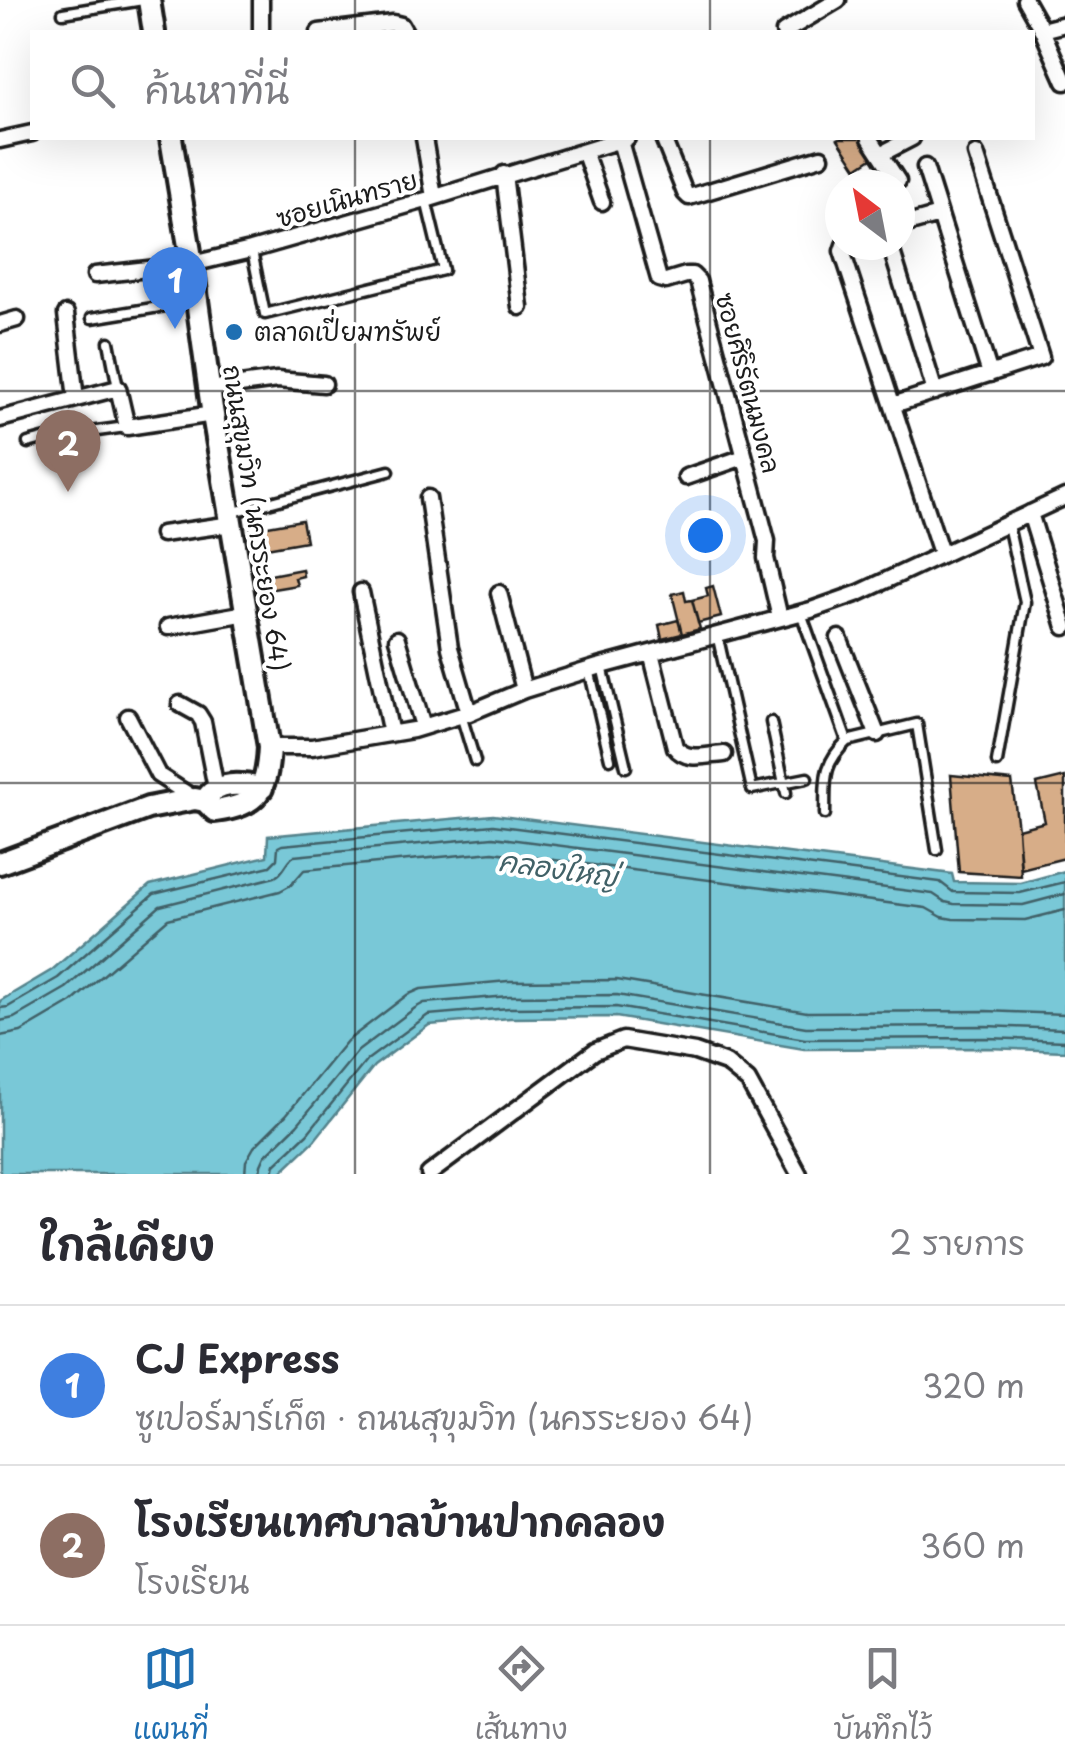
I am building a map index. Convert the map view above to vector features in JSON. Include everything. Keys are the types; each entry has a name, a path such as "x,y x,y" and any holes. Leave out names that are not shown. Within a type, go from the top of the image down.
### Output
{"street":[{"path":"146,0 154,30"},
{"path":"260,0 261,30"},
{"path":"787,30 838,0"},
{"path":"1024,0 1065,82"},
{"path":"808,16 812,30"},
{"path":"335,30 393,23 404,30"},
{"path":"1042,30 1065,24"},
{"path":"0,140 30,132"},
{"name":"ถนนสุขุมวิท (นครระยอง 64)","path":"171,140 269,746 262,788 250,802 216,811 205,796"},
{"path":"424,140 430,199"},
{"name":"ซอยเนินทราย","path":"95,275 192,264 252,250 620,140"},
{"name":"ซอยศิริรัตนมงคล","path":"623,140 659,278 666,281 692,275 698,280 768,541 766,558 780,618"},
{"path":"664,140 685,194 690,197 821,157"},
{"path":"871,140 891,170"},
{"path":"881,154 908,140"},
{"path":"584,151 602,202"},
{"path":"894,405 1041,357 976,154"},
{"path":"924,167 990,374"},
{"path":"504,174 520,308"},
{"path":"915,222 939,215"},
{"path":"845,260 940,553"},
{"path":"895,260 935,392"},
{"path":"66,314 76,399"},
{"path":"0,324 17,319"},
{"path":"210,390 276,380 324,384"},
{"path":"0,419 118,388 126,427 214,414"},
{"path":"686,477 744,457"},
{"path":"269,746 312,748 423,726 595,668 801,613 859,593 1065,497"},
{"path":"428,498 450,648 465,714"},
{"path":"1030,513 1064,623"},
{"path":"162,534 231,518"},
{"path":"361,592 391,734"},
{"path":"499,594 524,690"},
{"path":"168,627 246,613"},
{"path":"838,638 877,734"},
{"path":"396,640 423,726"},
{"path":"651,653 674,747 687,756 724,754"},
{"path":"180,704 198,714 203,722 205,796"},
{"path":"128,717 158,775 205,796"},
{"path":"0,863 148,808 205,796"},
{"path":"429,1174 595,1051 623,1040 696,1052 726,1063 748,1081 800,1174"}],"lane":[{"path":"63,13 146,0"},
{"path":"252,250 264,314 443,270 430,199"},
{"path":"92,318 196,301"},
{"path":"109,342 118,388"},
{"path":"28,443 80,430 126,427"},
{"path":"231,518 390,471"},
{"path":"998,762 1025,602 1008,524"},
{"path":"801,613 848,741"},
{"path":"717,634 752,789 785,788 807,778"},
{"path":"595,668 610,759"},
{"path":"595,668 626,767"},
{"path":"465,714 474,761"},
{"path":"772,722 785,788"},
{"path":"825,814 826,769 835,753 848,741 916,724 937,850"}],"water":[{"name":"คลองใหญ่","path":"493,815 952,874 954,882 1021,883 1065,871 1065,1051 804,1049 616,1017 510,1018 429,1025 374,1066 314,1141 279,1174 0,1174 0,1001 52,970 150,885 267,856 268,836"}],"building":[{"path":"839,140 868,140 878,154 857,168"},
{"path":"302,520 306,541 255,550 251,529"},
{"path":"302,569 303,576 295,578 297,585 267,590 265,576"},
{"path":"713,586 721,617 698,623 692,600 708,596 706,588"},
{"path":"684,591 686,601 692,600 700,629 682,634 672,594"},
{"path":"678,620 682,634 662,639 659,625"},
{"path":"951,775 1012,781 1021,876 959,872"},
{"path":"1065,777 1065,858 1021,869 1018,829 1045,822 1037,784"}],"place":[{"name":"CJ Express","path":"175,329"},
{"name":"ตลาดเปี่ยมทรัพย์","path":"234,332"},
{"name":"โรงเรียนเทศบาลบ้านปากคลอง","path":"68,492"}]}
